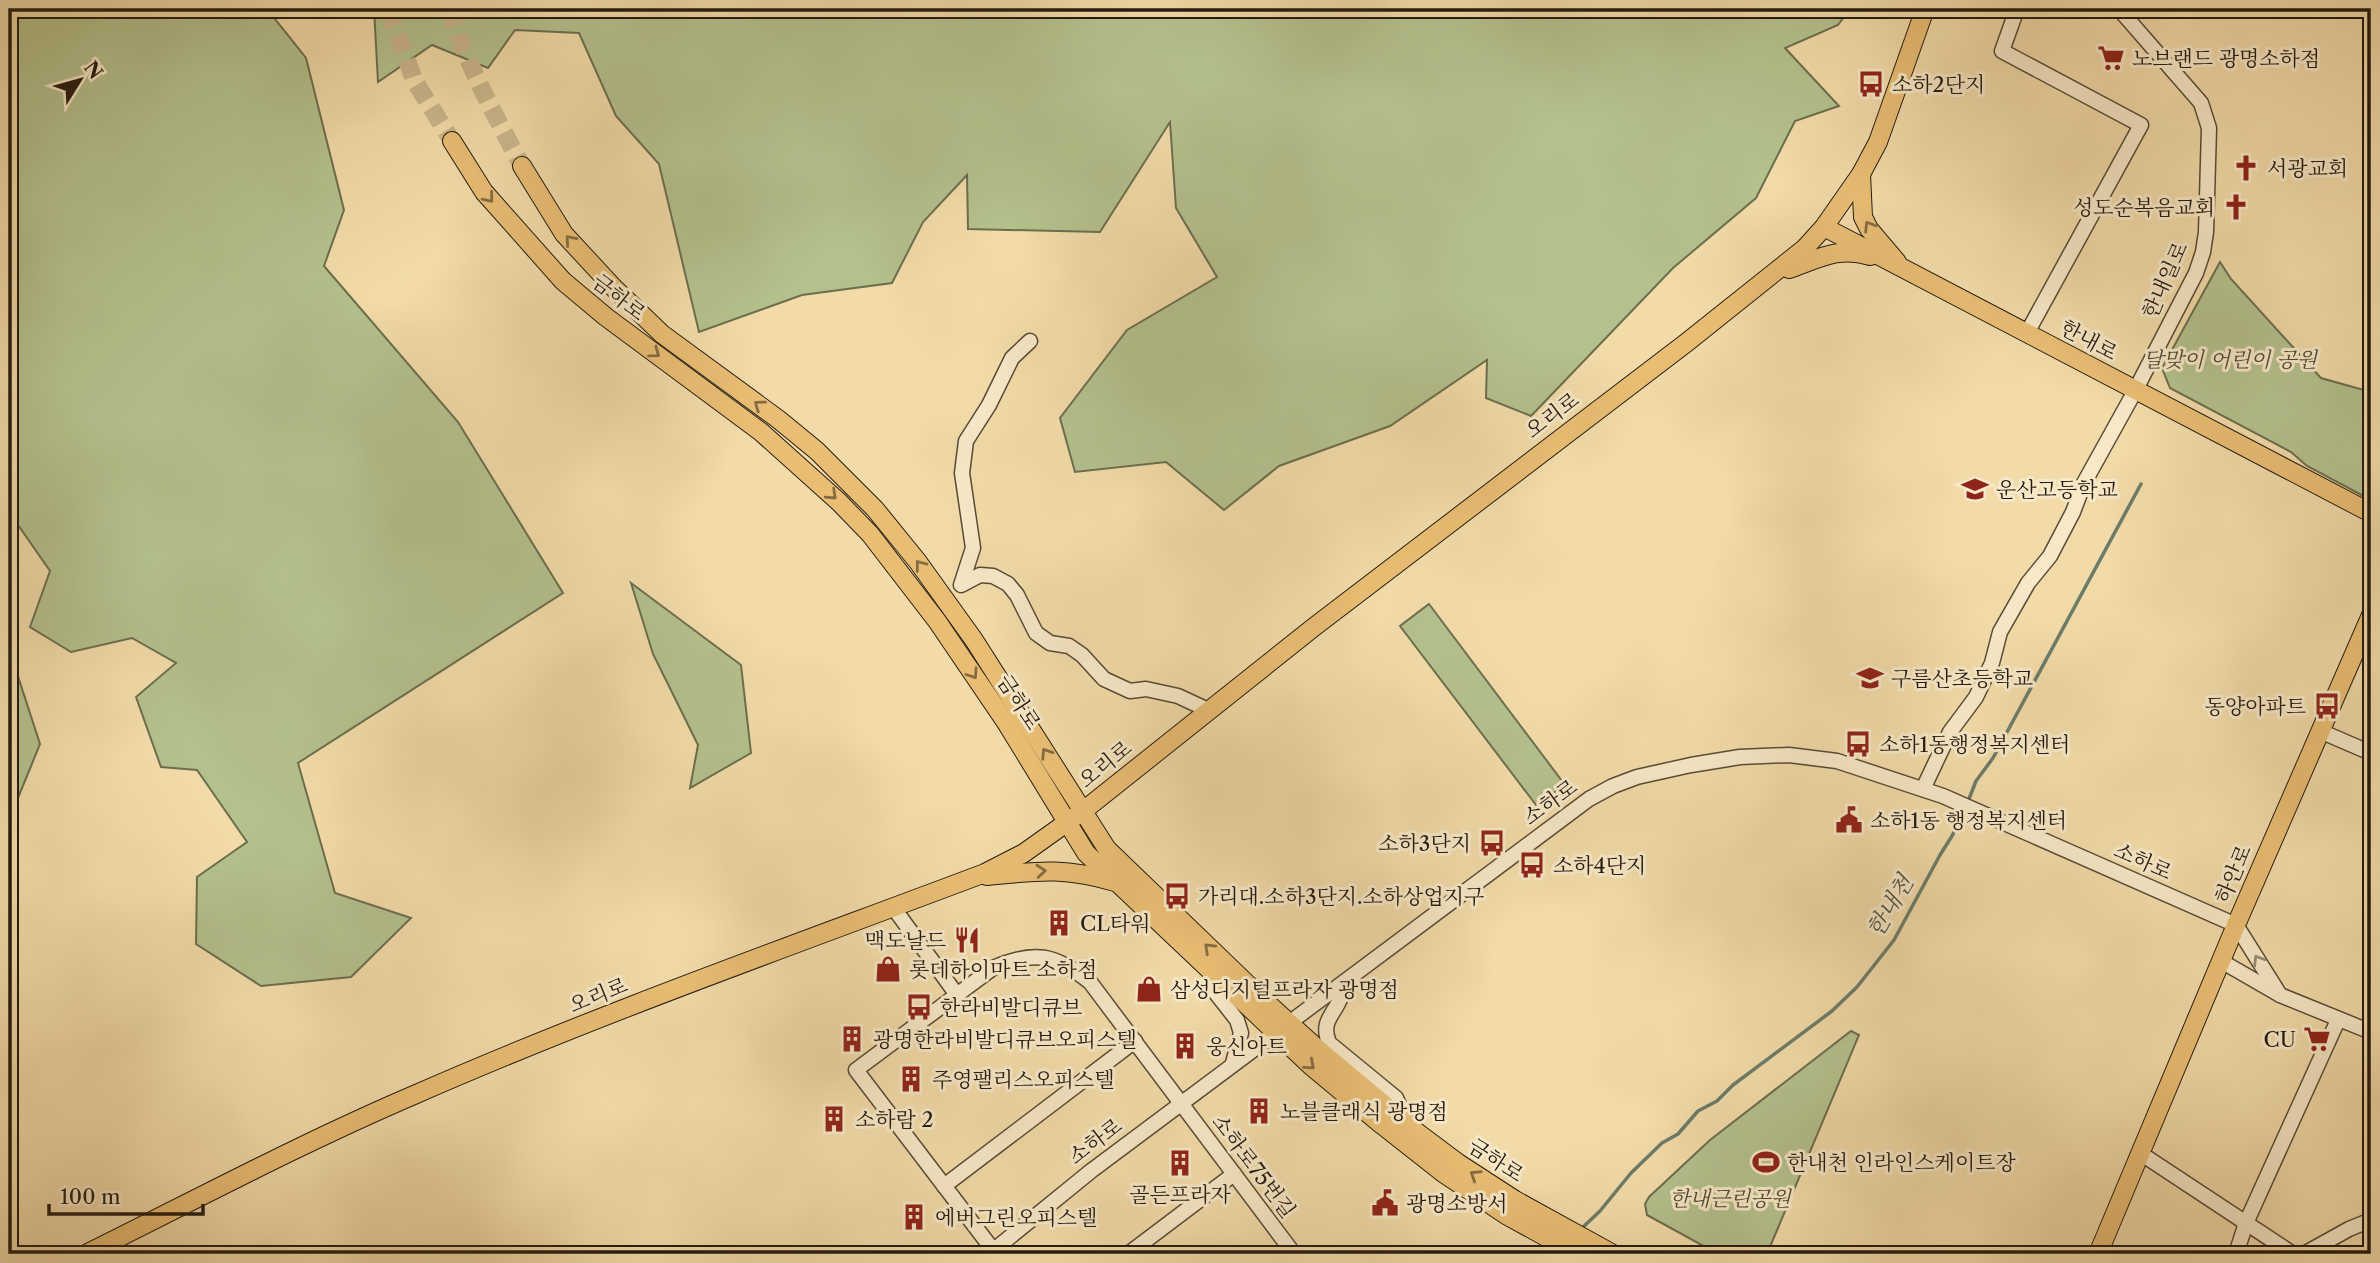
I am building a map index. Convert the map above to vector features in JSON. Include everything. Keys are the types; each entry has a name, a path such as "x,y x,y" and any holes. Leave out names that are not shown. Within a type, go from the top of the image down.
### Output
{"main road":[{"name":"오리로","path":"86,1254 310,1141 415,1094 679,987 973,878 1024,852 1083,811 1324,618 1776,273 1805,248 1824,227 1861,174 1878,142 1925,9"},
{"name":"금하로","path":"452,141 484,192 563,281 606,317 761,432 839,502 870,534 937,621 1007,724 1086,853 1209,970 1577,1254"},
{"name":"금하로","path":"522,166 564,234 614,288 662,334 778,419 853,484 918,562 974,640 1107,849 1282,1028 1310,1065 1443,1173 1506,1215 1606,1250"},
{"path":"1861,174 1863,217 1869,229 1902,268"},
{"name":"한내로","path":"1824,227 2371,513"},
{"path":"1776,273 1821,255 1839,252 1864,254 1902,268"},
{"name":"하안로","path":"2098,1254 2236,925 2371,615"},
{"path":"973,878 1051,870 1077,872 1118,883"}],"street":[{"path":"2017,9 2002,51 2141,125 2027,333"},
{"name":"한내일로","path":"1923,789 1951,733 1976,696 1992,663 2000,632 2028,583 2050,556 2073,512 2084,482 2136,391 2203,253 2209,128 2200,103 2119,9"},
{"path":"950,607 961,585 973,548 962,473 966,441 989,405 1012,358 1030,341"},
{"path":"961,585 980,575 993,576 1008,584 1017,595 1036,633 1050,643 1069,646 1082,655 1104,679 1130,691 1146,689 1178,696 1208,710"},
{"path":"2320,731 2371,753"},
{"name":"소하로","path":"991,1252 1091,1171 1589,799 1613,786 1637,778 1740,757 1789,755 1838,761 1943,796 2236,925"},
{"path":"893,907 957,995"},
{"path":"2236,925 2280,995"},
{"name":"소하로75번길","path":"944,1186 856,1070 993,968 1009,961 1033,956 1051,959 1072,968 1090,982 1294,1254"},
{"path":"2221,961 2280,995 2371,1032"},
{"path":"1209,970 1215,992 1237,1020 1241,1032 1240,1044 1232,1065"},
{"path":"1348,979 1337,1006 1327,1019 1325,1031 1329,1044 1396,1098 1407,1124"},
{"path":"2236,1254 2246,1223 2337,1020"},
{"path":"991,1252 944,1186 1135,1041"},
{"path":"2140,1153 2293,1254"},
{"path":"1128,1254 1234,1174"},
{"path":"2304,1254 2371,1220"}],"green space":[{"path":"9,9 267,9 306,58 344,210 324,266 458,422 563,593 298,763 335,893 411,918 351,977 261,986 196,944 197,877 247,842 197,770 161,767 136,697 176,663 132,638 71,652 30,627 50,571 9,512"},
{"path":"374,9 1850,9 1838,25 1785,48 1839,106 1795,121 1756,198 1673,268 1531,416 1486,398 1487,360 1390,426 1279,466 1224,510 1166,462 1075,472 1060,418 1127,330 1217,277 1176,208 1170,122 1100,232 968,229 967,175 923,222 892,283 802,295 699,332 659,164 616,116 579,33 515,30 488,68 432,45 378,82"},
{"name":"달맞이 어린이 공원","path":"2220,262 2231,279 2321,378 2371,392 2371,500 2307,466 2291,452 2170,388 2162,368"},
{"path":"631,583 741,665 751,753 690,788 698,745 653,654"},
{"path":"1429,604 1565,785 1536,805 1400,626"},
{"path":"9,660 13,661 40,744 9,820"},
{"name":"한내근린공원","path":"1851,1031 1859,1035 1767,1254 1718,1254 1647,1215 1645,1204 1649,1197 1710,1140"}],"waterway":[{"name":"한내천","path":"1967,804 1976,781 1993,758 2141,484"},
{"name":"한내천","path":"1581,1229 1600,1211 1631,1173 1662,1143 1678,1134 1698,1111 1717,1101 1733,1085 1832,1011 1857,987 1894,940 1964,811"}],"tunnel":[{"path":"389,9 414,80 452,141"},
{"path":"450,9 473,69 522,166"}],"place":[{"name":"노브랜드 광명소하점","path":"2111,58"},
{"name":"소하2단지","path":"1871,84"},
{"name":"서광교회","path":"2246,168"},
{"name":"성도순복음교회","path":"2236,207"},
{"name":"운산고등학교","path":"1975,489"},
{"name":"구름산초등학교","path":"1870,678"},
{"name":"동양아파트","path":"2327,706"},
{"name":"소하1동행정복지센터","path":"1858,744"},
{"name":"소하1동 행정복지센터","path":"1849,820"},
{"name":"소하3단지","path":"1492,843"},
{"name":"소하4단지","path":"1532,865"},
{"name":"가리대.소하3단지.소하상업지구","path":"1177,896"},
{"name":"CL타워","path":"1059,923"},
{"name":"맥도날드","path":"967,940"},
{"name":"롯데하이마트 소하점","path":"888,969"},
{"name":"삼성디지털프라자 광명점","path":"1149,989"},
{"name":"한라비발디큐브","path":"919,1007"},
{"name":"광명한라비발디큐브오피스텔","path":"852,1039"},
{"name":"CU","path":"2317,1039"},
{"name":"웅신아트","path":"1185,1046"},
{"name":"주영팰리스오피스텔","path":"911,1079"},
{"name":"노블클래식 광명점","path":"1259,1111"},
{"name":"소하람 2","path":"834,1119"},
{"name":"한내천 인라인스케이트장","path":"1766,1162"},
{"name":"골든프라자","path":"1180,1163"},
{"name":"광명소방서","path":"1385,1203"},
{"name":"에버그린오피스텔","path":"914,1217"}]}
